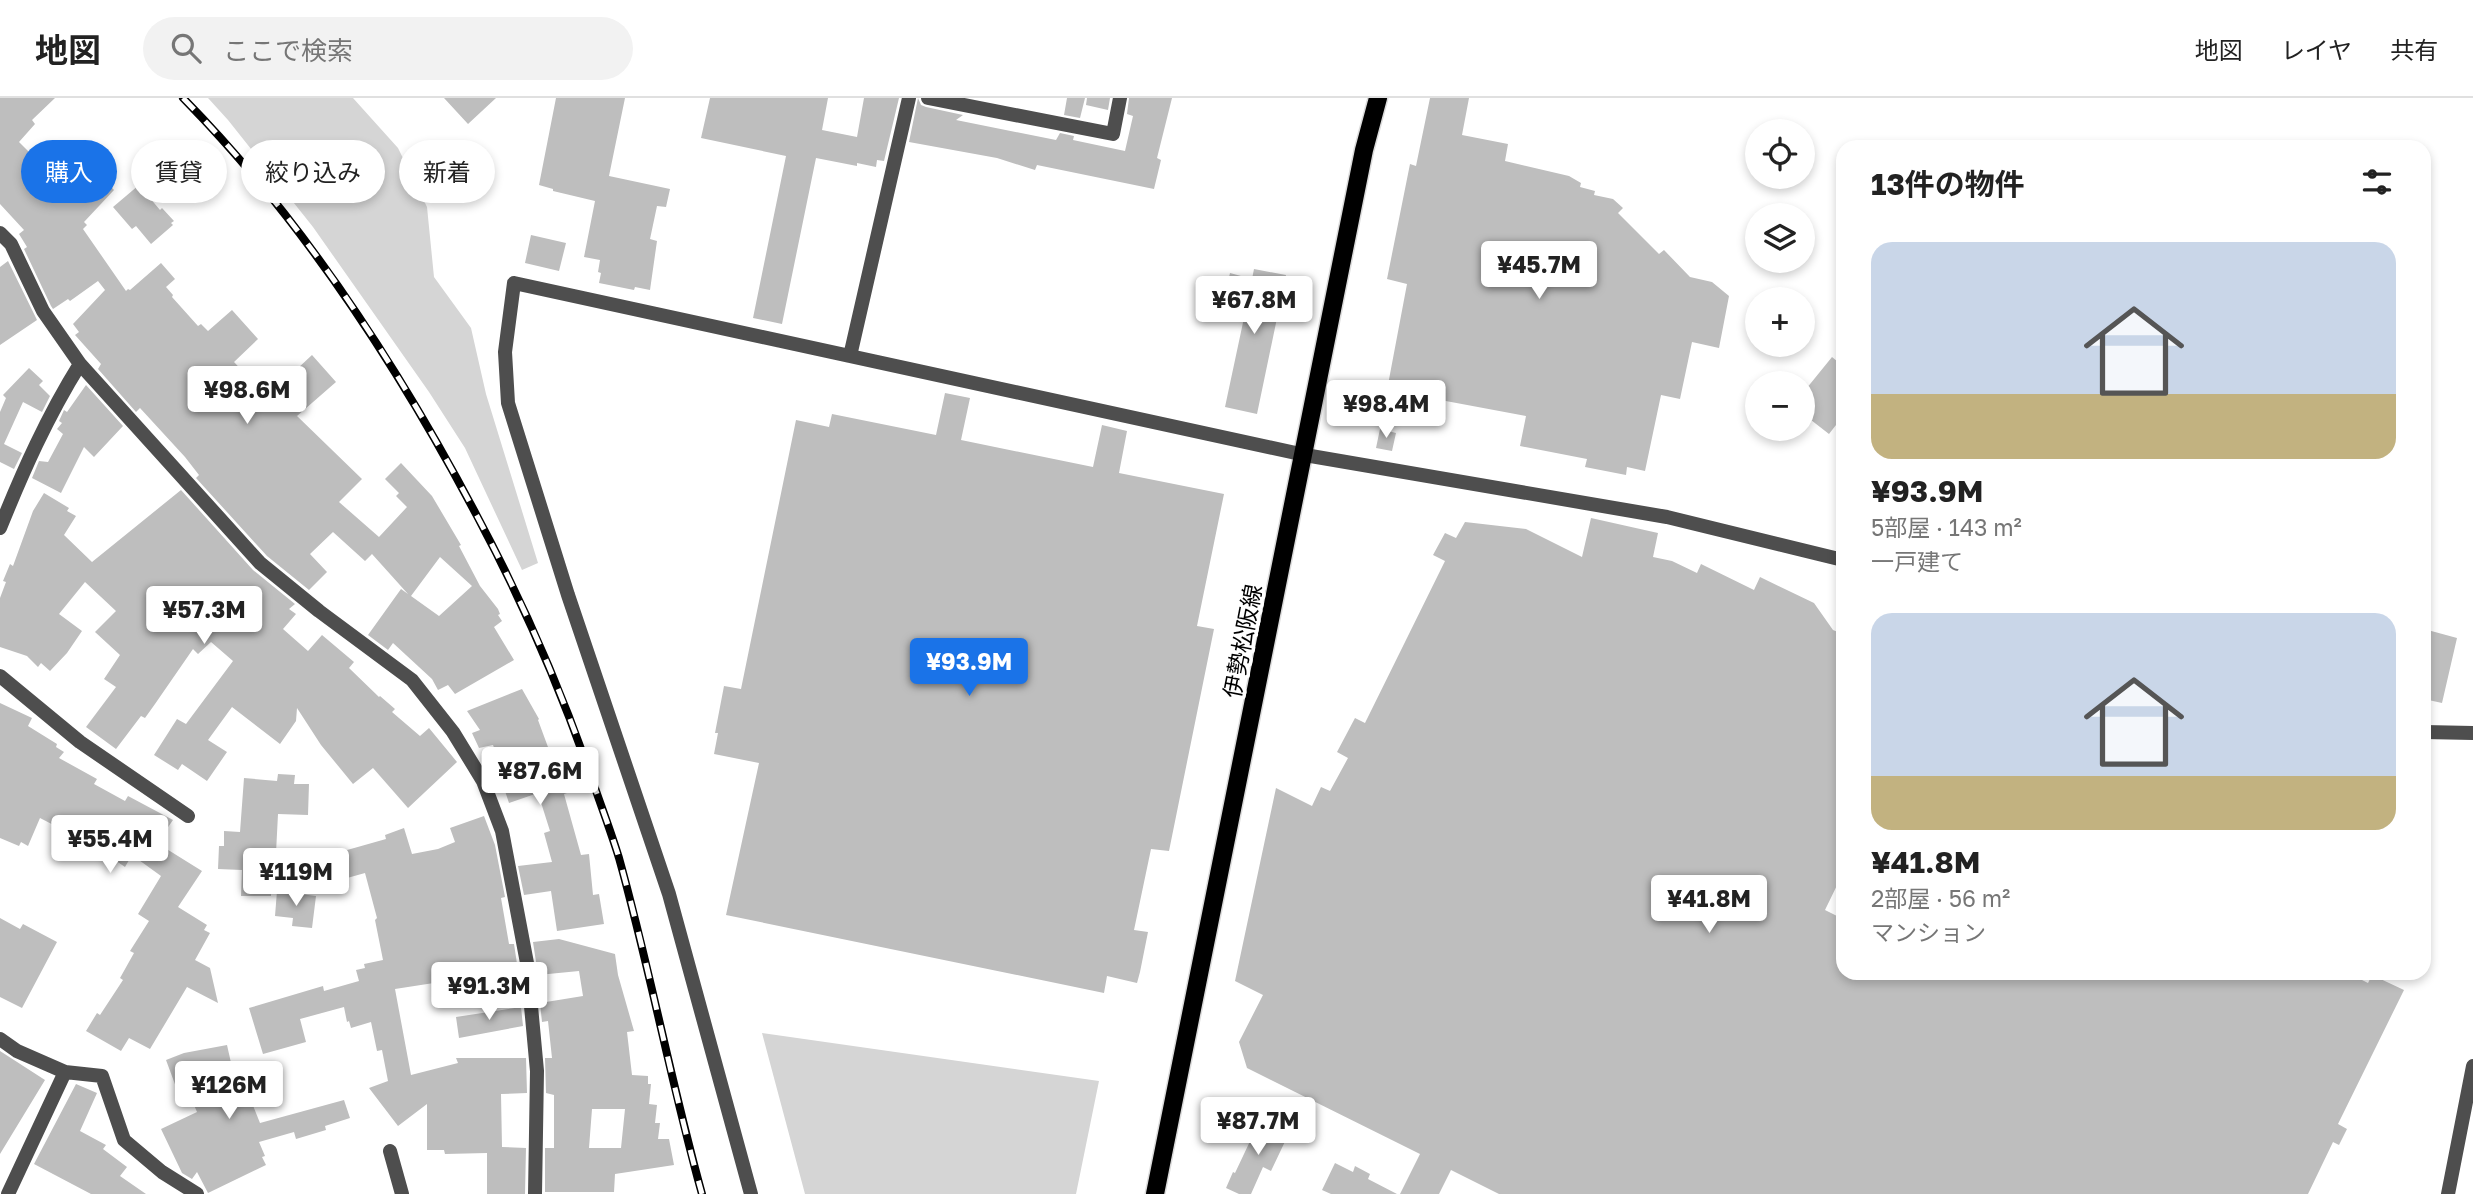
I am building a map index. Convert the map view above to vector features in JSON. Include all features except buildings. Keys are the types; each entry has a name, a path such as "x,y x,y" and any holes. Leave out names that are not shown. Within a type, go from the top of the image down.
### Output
{"main road":[{"name":"伊勢松阪線","path":"1155,1194 1364,150 1378,98"}],"street":[{"path":"850,356 909,98"},
{"path":"928,98 1112,134 1120,98"},
{"path":"0,233 11,244 43,311 80,364 260,563 412,680 453,732 483,781 502,831 527,963 537,1071 535,1194"},
{"path":"751,1194 669,894 568,595 508,402 505,352 514,284 1305,454 1667,517 1836,558"},
{"path":"0,528 52,409 80,364"},
{"path":"0,676 80,741 188,816"},
{"path":"2431,732 2473,733"},
{"path":"0,1039 17,1051 65,1072 102,1076 124,1140 162,1172 197,1194"},
{"path":"2448,1194 2473,1066"},
{"path":"8,1194 65,1072"},
{"path":"390,1151 402,1194"}],"shaded area":[{"path":"208,98 353,98 398,148 399,203 425,203 427,207 434,277 471,328 486,394 538,563 522,570 465,448 429,392 294,203 385,203 385,140 244,140"},
{"path":"762,1033 1099,1081 1076,1194 805,1194"}],"railway":[{"path":"183,98 268,194 345,296 447,460 511,582 570,718 619,858 702,1194"}]}
